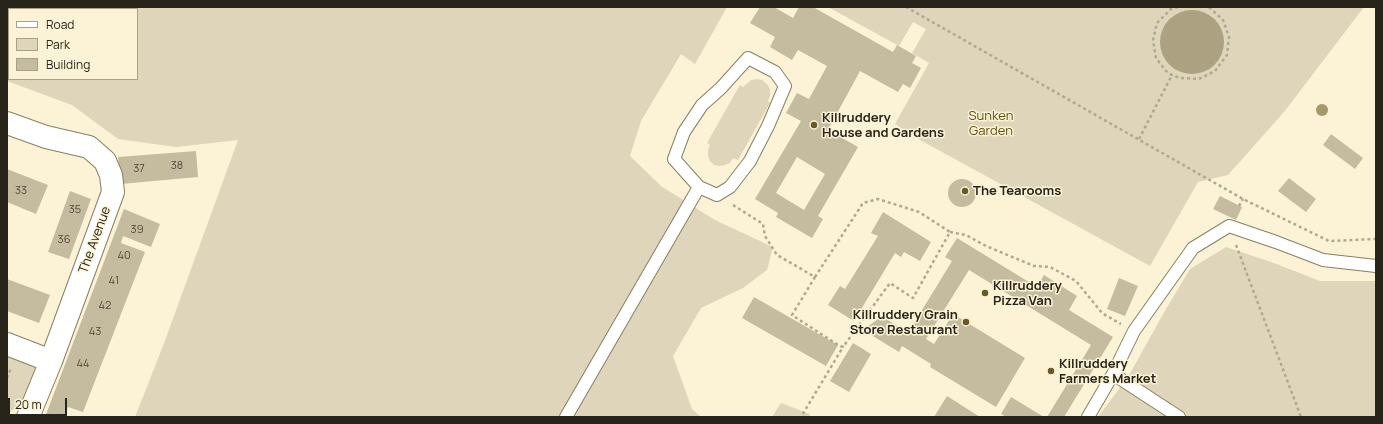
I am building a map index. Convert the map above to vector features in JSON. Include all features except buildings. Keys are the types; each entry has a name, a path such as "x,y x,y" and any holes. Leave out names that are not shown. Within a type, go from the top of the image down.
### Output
{"street":[{"name":"The Avenue","path":"7,123 46,138 90,147 105,162 111,175 113,192 51,361 28,417"},
{"path":"7,344 51,361"}],"lane":[{"path":"748,58 775,72 785,86 768,126 750,161 730,187 717,195 699,187 674,159 684,132 702,105 721,88 748,58"},
{"path":"566,417 699,187"},
{"path":"1088,417 1113,374 1134,331 1193,248 1229,226 1323,260 1376,266"},
{"path":"1113,374 1179,417"}],"path":[{"path":"906,7 1243,199 1329,240 1376,239"},
{"path":"1178,7 1171,9 1157,23 1153,40 1156,58 1166,71 1172,75 1180,78 1199,79 1215,72 1226,55 1229,36 1223,20 1210,8 1206,7"},
{"path":"1139,139 1172,75"},
{"path":"717,195 763,224 765,236 777,255 815,277"},
{"path":"843,347 792,315 863,203 878,199 920,212 950,232 966,235 986,246 1034,266 1050,267 1056,270 1076,281 1102,313 1134,331"},
{"path":"1239,206 1243,199"},
{"path":"1229,226 1301,417"},
{"path":"801,417 843,347 890,283 913,298 950,232"}],"green space":[{"path":"7,7 727,7 695,64 681,54 641,121 630,156 661,186 715,220 773,247 767,270 743,288 701,308 673,356 692,409 701,417 135,417 163,346 238,140 176,147 118,139 72,105 7,81"},
{"name":"Sunken Garden","path":"828,7 1364,7 1284,112 1228,175 1198,182 1150,266 922,141 895,124 929,63 912,53 926,29 913,22 899,46"},
{"path":"751,80 762,80 770,89 768,101 770,103 738,160 733,158 730,163 725,165 714,165 708,156 710,145 707,143 740,85 743,87"},
{"path":"1226,247 1274,263 1320,281 1376,281 1376,417 1098,417 1128,377 1190,269"},
{"path":"7,352 38,367 28,398 20,406 7,413"},
{"path":"781,403 810,414 809,417 772,417"}],"shaded area":[{"path":"1186,10 1198,10 1215,19 1222,30 1224,42 1222,54 1215,65 1198,74 1186,74 1174,69 1165,60 1160,48 1160,36 1165,24 1174,15"}],"place":[{"name":"Killruddery House and Gardens","path":"814,125"},
{"name":"The Tearooms","path":"965,191"},
{"name":"Killruddery Pizza Van","path":"985,293"},
{"name":"Killruddery Grain Store Restaurant","path":"966,322"},
{"name":"Killruddery Farmers Market","path":"1051,371"}]}
